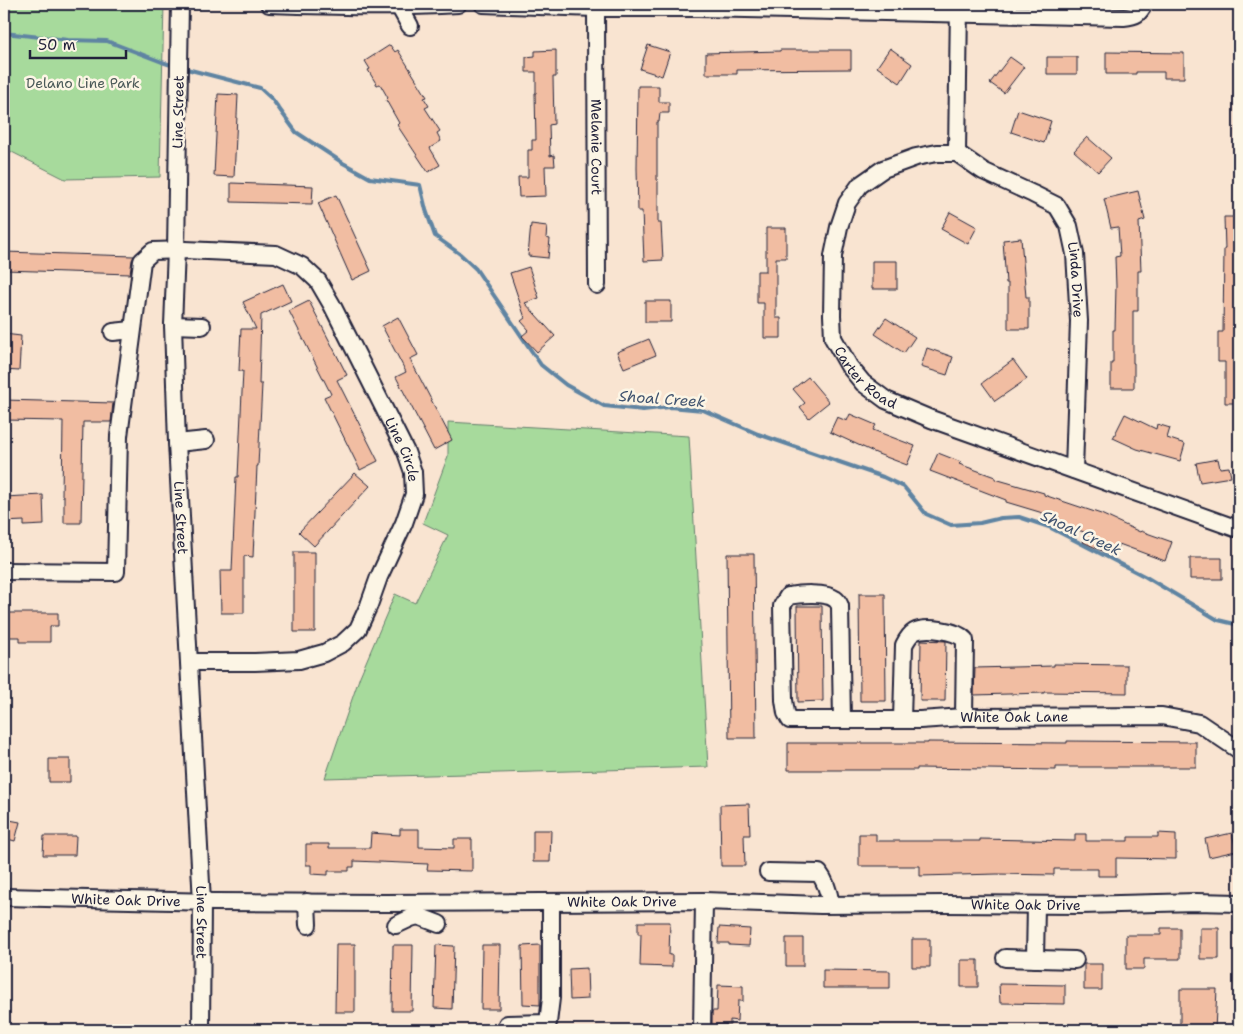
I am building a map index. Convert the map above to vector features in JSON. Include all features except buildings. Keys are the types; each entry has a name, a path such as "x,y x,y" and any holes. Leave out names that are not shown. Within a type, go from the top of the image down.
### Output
{"street":[{"name":"Line Street","path":"180,4 173,325 177,443 202,902 201,1030"},
{"path":"268,4 399,6 458,4"},
{"path":"483,4 596,8 698,6 958,9 1124,17 1134,16 1143,7"},
{"path":"399,6 410,26"},
{"name":"Melanie Court","path":"596,8 597,285"},
{"path":"957,153 958,9"},
{"name":"Carter Road","path":"957,153 937,152 883,169 860,185 847,203 839,227 833,256 832,315 833,338 849,366 863,383 886,400 931,419 1239,528"},
{"name":"Linda Drive","path":"957,153 983,171 1057,206 1069,226 1075,254 1079,321 1074,470"},
{"name":"Line Circle","path":"4,571 116,572 119,436 142,261 153,251 176,250 276,254 302,266 318,281 332,305 406,452 413,472 414,494 404,523 358,629 343,643 324,653 299,660 190,662"},
{"path":"173,325 202,326"},
{"path":"113,332 132,330"},
{"path":"177,443 206,440"},
{"name":"White Oak Lane","path":"842,720 840,606 835,599 825,596 799,594 788,596 782,606 784,700 786,713 790,720 842,720 902,720 964,717 1162,716 1199,723 1236,747"},
{"path":"902,720 904,645 907,639 915,632 930,629 961,635 965,640 964,717"},
{"path":"768,872 818,873 824,879 831,904"},
{"name":"White Oak Drive","path":"4,897 202,902 307,902 418,910 551,902 704,901 1081,906 1196,902 1239,903"},
{"path":"702,1030 704,901"},
{"path":"307,902 308,925"},
{"path":"507,1024 548,1023 551,998 551,902"},
{"path":"1035,959 1036,905"},
{"path":"396,925 411,918 418,910 440,924"},
{"path":"1005,958 1075,960"}],"green space":[{"name":"Delano Line Park","path":"4,4 164,4 160,177 65,179 4,148"},
{"path":"448,422 689,436 708,767 325,778 360,676 395,594 415,603 448,535 423,523 448,456"}],"waterway":[{"name":"Shoal Creek","path":"4,33 68,40 107,41 174,66"},
{"name":"Shoal Creek","path":"183,68 260,88 272,99 296,132 343,163 370,178 420,185 435,236 460,254 476,269 541,365 566,385 604,406 643,410 670,407 703,410 758,434 883,477 904,487 926,514 951,525 1019,517 1049,527 1146,577 1218,620 1239,625"}]}
